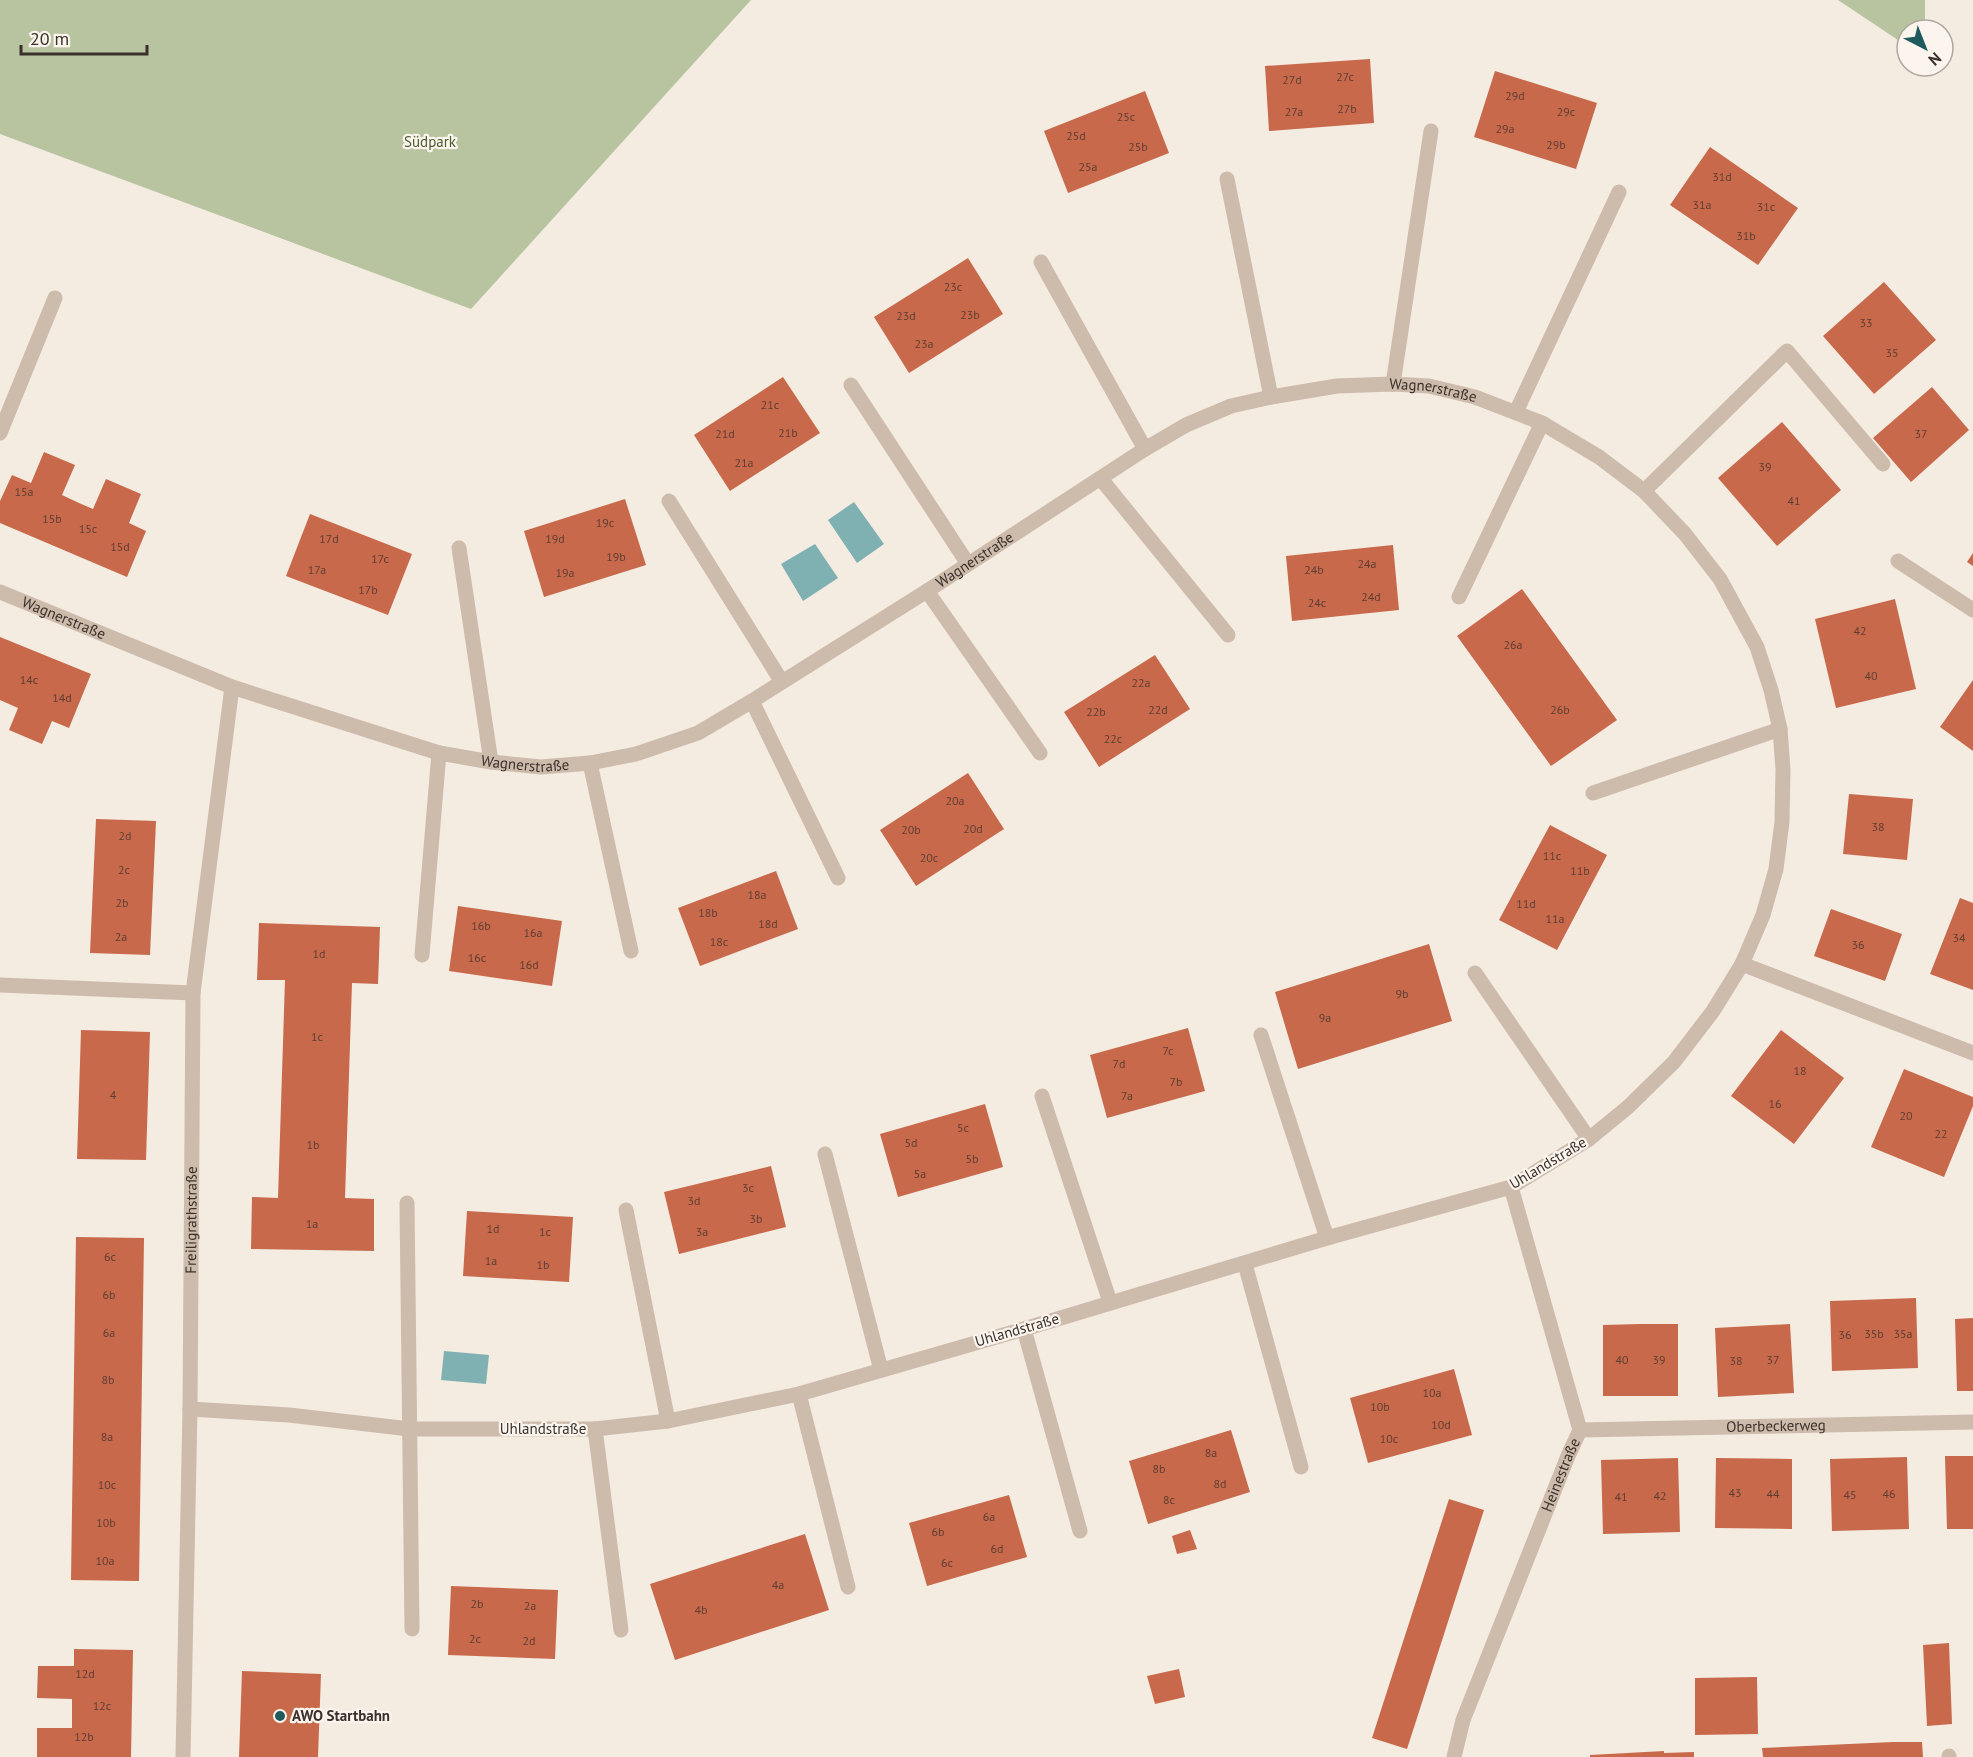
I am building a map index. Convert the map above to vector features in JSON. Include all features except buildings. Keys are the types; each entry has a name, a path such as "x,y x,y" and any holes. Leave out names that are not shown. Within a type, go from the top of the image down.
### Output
{"street":[{"path":"1393,384 1431,131"},
{"path":"1227,179 1271,397"},
{"path":"1516,412 1619,192"},
{"path":"1041,262 1145,449"},
{"path":"0,433 55,298"},
{"path":"1644,491 1787,351 1882,464"},
{"name":"Wagnerstraße","path":"0,592 232,687 439,753 491,762 541,767 590,763 636,754 698,732 752,701 927,591 1145,449 1186,425 1231,406 1337,386 1393,384 1429,386 1475,397 1542,423 1599,457 1644,491 1685,534 1720,579 1757,646 1780,729 1783,769"},
{"path":"851,386 968,564"},
{"path":"1459,597 1542,423"},
{"path":"1101,479 1228,635"},
{"path":"669,501 782,682"},
{"path":"459,548 491,762"},
{"path":"1898,561 1973,609"},
{"path":"927,591 1040,753"},
{"name":"Freiligrathstraße","path":"183,1757 190,1409 193,993 232,687"},
{"path":"752,701 838,878"},
{"path":"1593,793 1780,729"},
{"path":"422,955 439,753"},
{"path":"590,763 631,951"},
{"name":"Uhlandstraße","path":"190,1409 289,1415 410,1429 595,1429 668,1421 799,1394 1327,1238 1511,1187 1589,1139 1628,1107 1674,1062 1713,1011 1742,964 1763,915 1776,869 1782,822 1783,769"},
{"path":"1742,964 1973,1053"},
{"path":"1475,973 1589,1139"},
{"path":"0,985 193,993"},
{"path":"1261,1035 1327,1238"},
{"path":"1042,1096 1110,1302"},
{"path":"825,1154 881,1370"},
{"name":"Heinestraße","path":"1454,1757 1463,1720 1580,1430 1511,1187"},
{"path":"407,1203 412,1629"},
{"path":"626,1210 668,1421"},
{"path":"1245,1264 1301,1467"},
{"path":"1024,1329 1080,1531"},
{"path":"799,1394 848,1587"},
{"name":"Oberbeckerweg","path":"1580,1430 1973,1422"},
{"path":"595,1429 621,1630"}],"green space":[{"name":"Südpark","path":"0,0 751,0 471,309 0,134"},
{"path":"1838,0 1925,0 1925,18 1895,18 1895,38"}],"water":[{"path":"854,502 884,544 857,563 828,520"},
{"path":"815,544 838,578 803,601 781,564"},
{"path":"444,1351 489,1355 486,1384 441,1380"}],"place":[{"name":"AWO Startbahn","path":"280,1716"}]}
